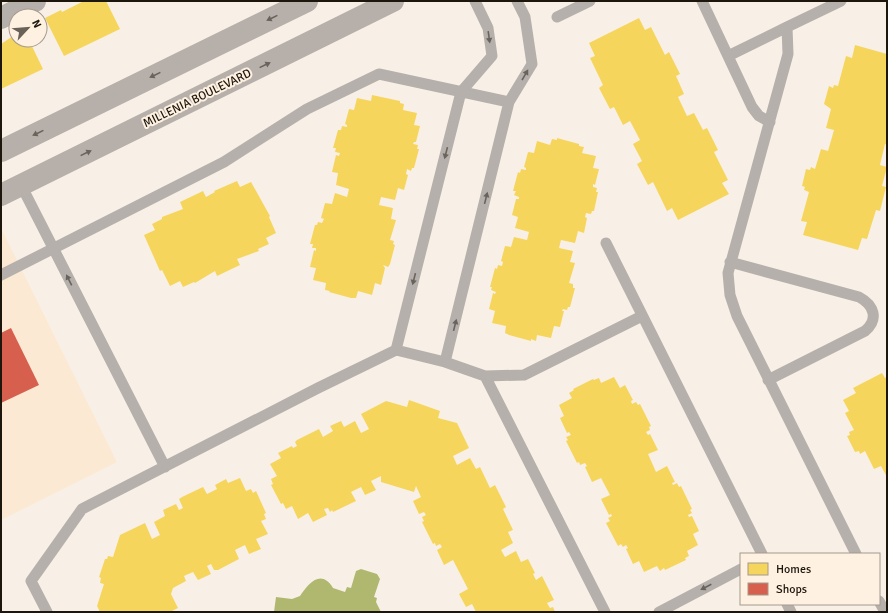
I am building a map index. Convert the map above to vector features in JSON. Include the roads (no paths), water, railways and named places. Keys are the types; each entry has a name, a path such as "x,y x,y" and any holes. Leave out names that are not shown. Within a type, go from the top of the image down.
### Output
{"street":[{"path":"1,18 35,1"},
{"path":"1,151 307,1"},
{"name":"MILLENIA BOULEVARD","path":"1,195 393,1"}],"lane":[{"path":"396,350 461,92 492,56 488,28 475,1"},
{"path":"445,362 510,102 532,64 525,17 517,1"},
{"path":"557,17 590,1"},
{"path":"702,1 752,107 759,116 770,122"},
{"path":"728,56 841,1"},
{"path":"787,28 788,54 730,262 729,284 732,305 768,380 855,553"},
{"path":"1,275 224,162 307,109 379,74 510,102"},
{"path":"21,185 166,467"},
{"path":"606,243 761,553"},
{"path":"730,262 859,297 868,303 874,312 872,322 865,331 768,380"},
{"path":"47,612 31,581 82,509 318,388 396,350 445,362 485,376 524,375 642,316"},
{"path":"485,376 605,612"},
{"path":"659,612 740,571"},
{"path":"880,603 885,612"}]}
